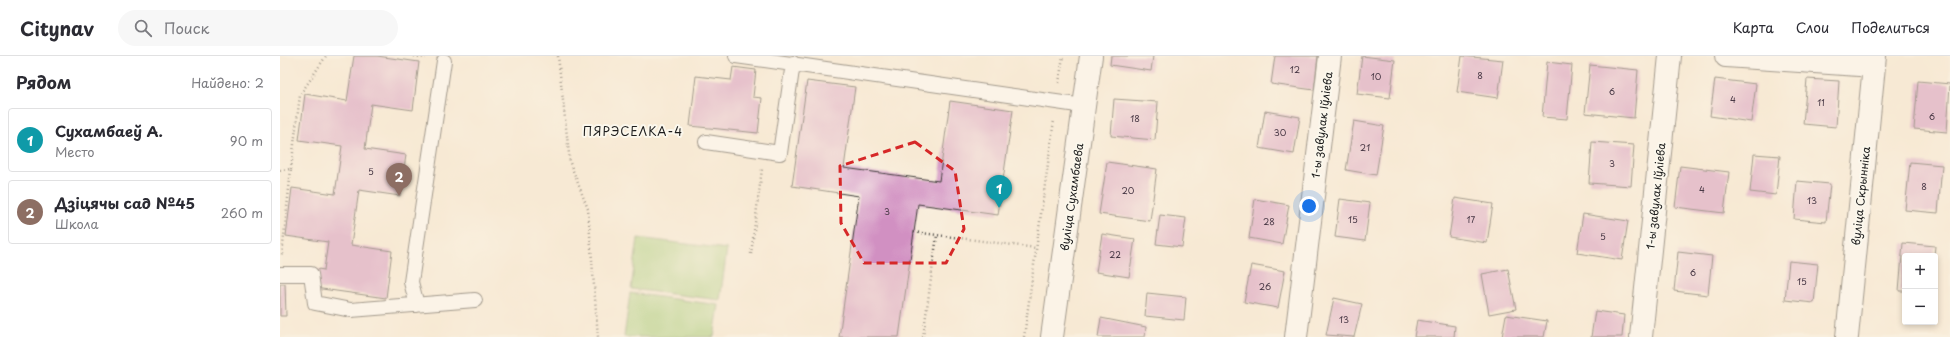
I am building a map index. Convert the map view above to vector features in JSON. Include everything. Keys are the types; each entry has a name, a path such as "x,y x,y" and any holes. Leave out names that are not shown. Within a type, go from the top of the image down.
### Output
{"street":[{"name":"вуліца Сухамбаева","path":"1052,337 1091,56"},
{"name":"1-ы завулак Іўліева","path":"1296,337 1330,56"},
{"name":"1-ы завулак Іўліева","path":"1641,337 1670,56"},
{"path":"1726,56 1874,61"},
{"name":"вуліца Скрынніка","path":"1847,337 1874,61"}],"lane":[{"path":"736,56 1084,106"},
{"path":"417,305 411,282 444,61"},
{"path":"706,142 780,153 793,64"},
{"path":"280,268 311,274 315,303 352,310 475,300"}],"path":[{"path":"280,268 300,95 326,56"},
{"path":"558,56 570,163 588,210 598,337"},
{"path":"1024,337 1062,56"},
{"path":"751,254 764,150"},
{"path":"280,170 291,169"},
{"path":"914,232 1036,248"},
{"path":"923,337 936,235"}],"highlighted area":[{"path":"915,142 955,171 964,229 946,263 864,263 841,223 840,166"}],"green space":[{"path":"638,238 727,249 720,300 631,289"},
{"path":"630,293 719,305 714,337 624,337"}],"building":[{"path":"354,56 377,56 419,62 413,110 371,104 365,149 406,155 400,196 359,190 351,245 392,251 386,298 315,288 318,269 324,270 328,242 286,236 292,188 335,194 342,146 299,140 305,94 347,101"},
{"path":"1111,56 1153,56 1151,71 1110,65"},
{"path":"1275,56 1318,56 1314,90 1271,84"},
{"path":"1362,56 1395,60 1390,98 1357,94"},
{"path":"1462,56 1503,60 1498,98 1457,92"},
{"path":"1547,62 1572,65 1567,119 1542,117"},
{"path":"1590,65 1638,70 1634,118 1585,113"},
{"path":"733,67 756,70 753,97 762,98 758,133 690,126 696,76 731,80"},
{"path":"1715,79 1756,84 1751,122 1710,116"},
{"path":"1807,79 1839,81 1836,127 1803,124"},
{"path":"807,81 855,87 844,168 939,181 950,101 1013,110 998,215 918,204 899,337 839,337 859,196 792,186"},
{"path":"1918,81 1950,84 1947,132 1914,129"},
{"path":"1114,99 1158,102 1155,140 1111,136"},
{"path":"1265,111 1300,117 1294,154 1259,148"},
{"path":"1354,121 1384,126 1376,175 1346,170"},
{"path":"1592,142 1634,145 1631,186 1589,183"},
{"path":"1754,154 1780,156 1776,195 1750,192"},
{"path":"1107,162 1157,169 1150,221 1099,214"},
{"path":"1910,162 1942,165 1938,213 1905,210"},
{"path":"1680,166 1729,172 1724,213 1675,207"},
{"path":"1797,181 1830,184 1826,222 1794,219"},
{"path":"1455,198 1493,204 1487,243 1449,237"},
{"path":"1255,199 1289,205 1282,244 1249,238"},
{"path":"1340,199 1370,203 1365,241 1335,237"},
{"path":"1583,214 1628,221 1622,260 1577,253"},
{"path":"1160,215 1186,218 1182,247 1156,244"},
{"path":"1102,234 1135,239 1129,277 1096,272"},
{"path":"1903,243 1935,246 1934,253 1902,253"},
{"path":"1678,252 1712,256 1708,295 1674,291"},
{"path":"1902,255 1902,291 1899,291"},
{"path":"1789,261 1818,264 1814,303 1785,300"},
{"path":"1251,265 1285,271 1278,308 1244,302"},
{"path":"1508,269 1516,309 1489,314 1482,274"},
{"path":"280,284 285,284 286,316 280,316"},
{"path":"1147,293 1186,297 1184,320 1145,316"},
{"path":"1334,298 1362,304 1354,337 1326,335"},
{"path":"1595,311 1624,315 1622,337 1591,337"},
{"path":"1506,315 1547,321 1544,337 1502,337"},
{"path":"1101,318 1146,327 1145,337 1098,337"},
{"path":"1417,320 1455,326 1454,337 1414,337"}],"place":[{"name":"Дзіцячы сад №45","path":"399,196"},
{"name":"Сухамбаеў А.","path":"999,208"}],"district":[{"name":"ПЯРЭСЕЛКА-4","path":"633,132"}]}
